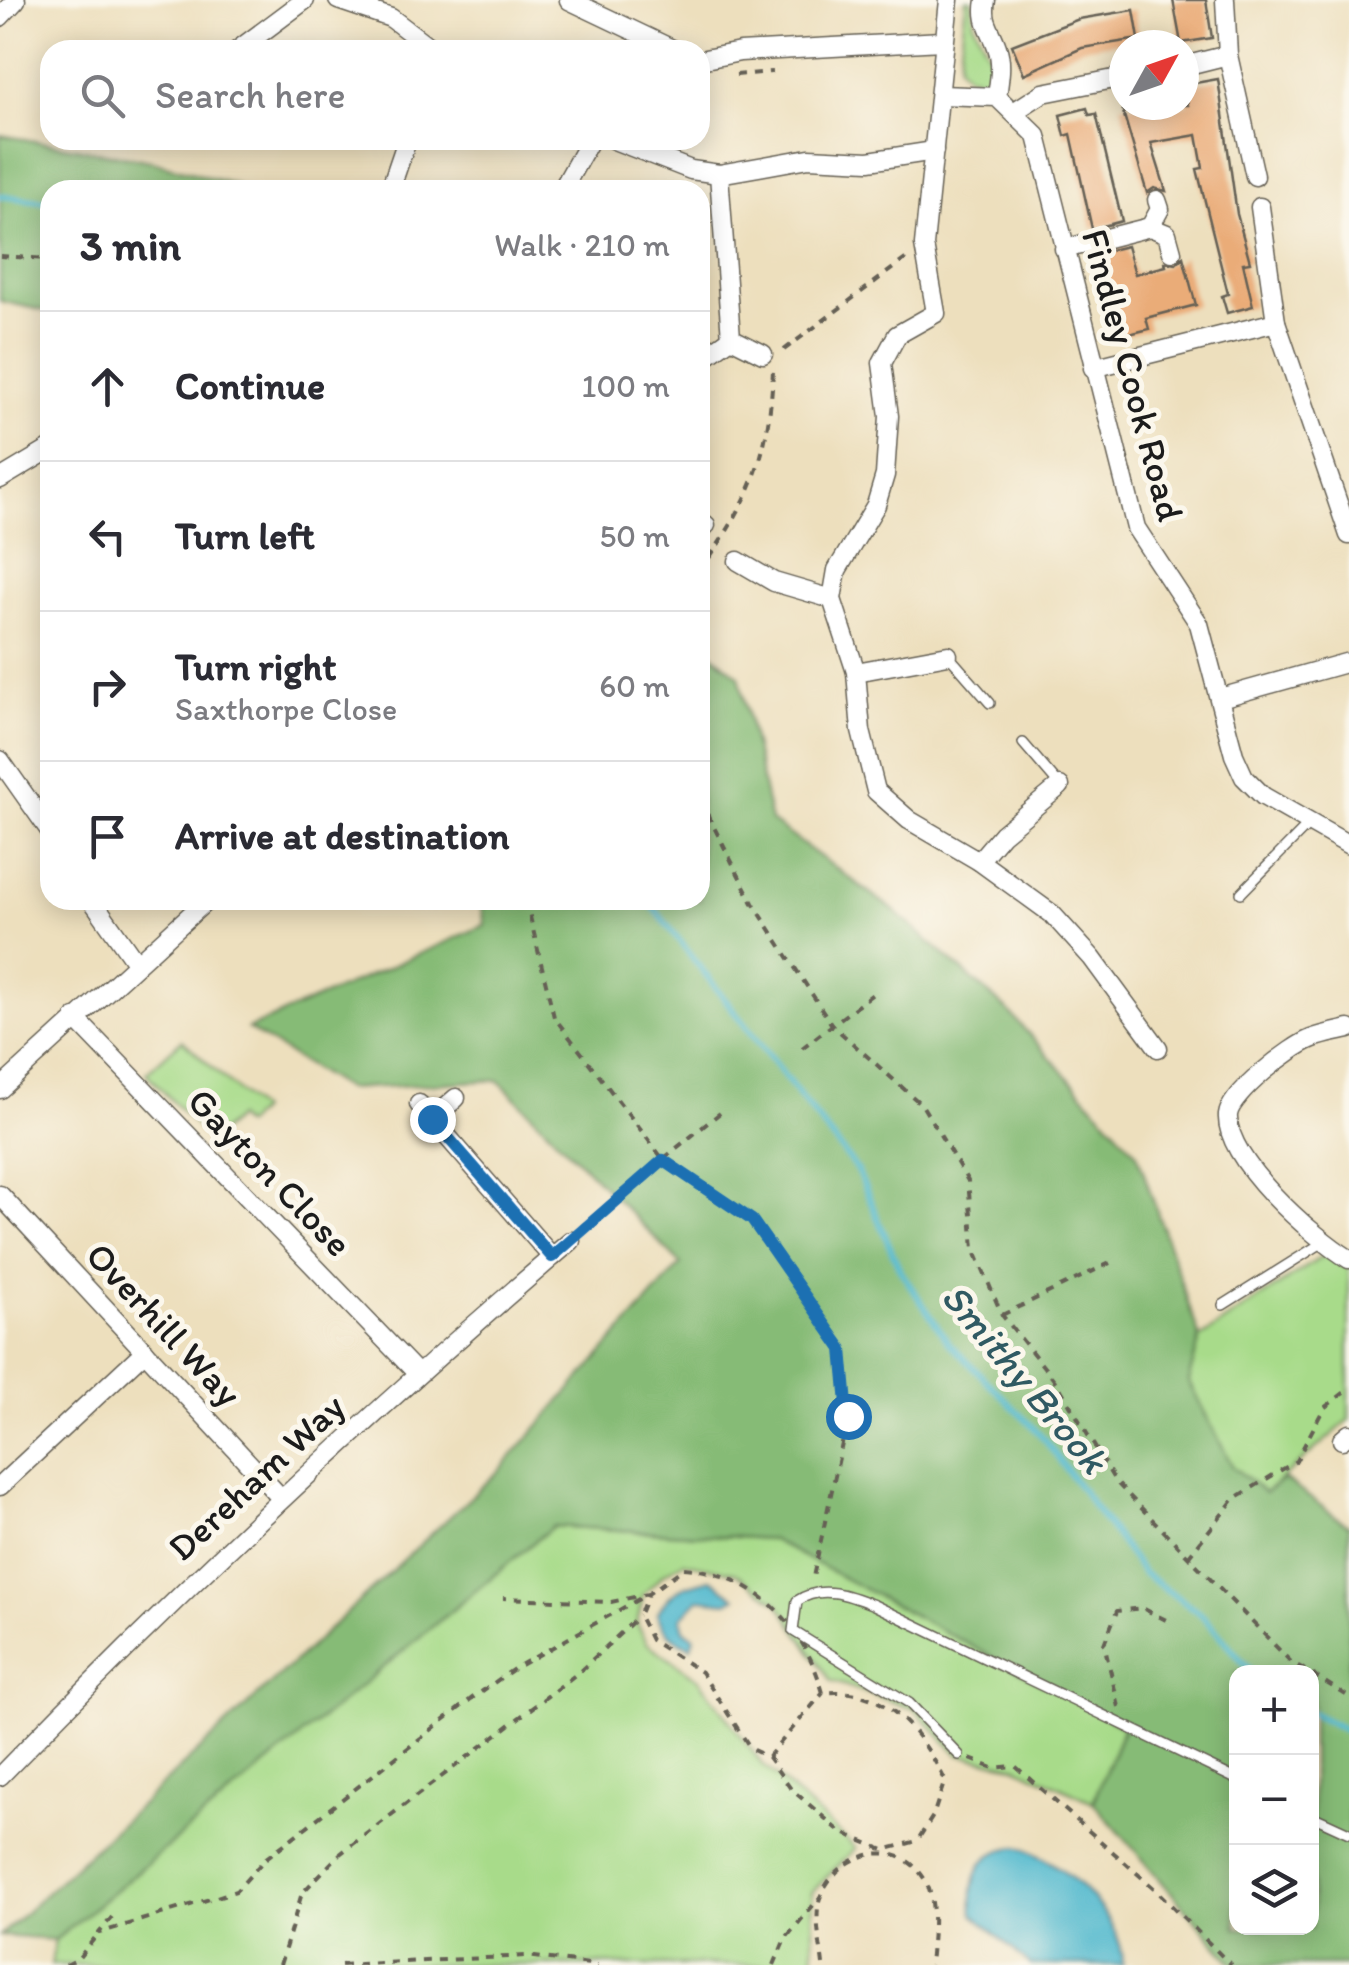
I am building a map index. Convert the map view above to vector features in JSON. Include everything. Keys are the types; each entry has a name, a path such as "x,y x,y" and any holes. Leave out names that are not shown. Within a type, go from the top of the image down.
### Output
{"street":[{"path":"0,18 16,0"},
{"path":"251,40 305,0"},
{"path":"338,0 391,18 420,40"},
{"path":"568,0 653,40"},
{"path":"949,0 924,245 936,313 897,335 882,362 889,416 885,475 876,505 837,570 832,600 856,672 862,731 876,791 909,820 979,861 1052,914 1092,958 1158,1048"},
{"path":"940,95 997,97 1000,60 982,19 986,0"},
{"path":"1226,0 1228,55 1255,176"},
{"path":"710,58 740,52 942,41"},
{"path":"1199,62 1228,55"},
{"path":"1015,111 1043,93 1109,80"},
{"name":"Findley Cook Road","path":"997,97 1037,136 1136,528 1199,624 1234,756 1244,776 1263,796 1349,845"},
{"path":"393,180 404,150"},
{"path":"568,180 584,150"},
{"path":"639,150 718,174 810,158 870,161 934,151"},
{"path":"718,174 732,338"},
{"path":"1150,226 1160,209 1157,200"},
{"path":"1260,207 1276,322 1349,535"},
{"path":"1064,249 1150,226 1167,234 1172,252"},
{"path":"1093,368 1276,322"},
{"path":"732,338 763,354"},
{"path":"710,353 732,338"},
{"path":"0,479 40,455"},
{"path":"738,561 774,582 832,600"},
{"path":"856,672 948,655"},
{"path":"1220,698 1349,662"},
{"path":"0,760 40,816"},
{"path":"979,861 1002,834 1060,786"},
{"path":"99,910 135,961"},
{"path":"2,1083 195,910"},
{"name":"Gayton Close","path":"76,1018 416,1372"},
{"path":"1349,1030 1309,1039 1235,1095 1228,1114 1232,1141 1305,1230 1349,1259"},
{"path":"432,1119 456,1098"},
{"path":"419,1104 552,1257"},
{"name":"Overhill Way","path":"0,1195 280,1497"},
{"name":"Dereham Way","path":"0,1776 163,1608 280,1497 416,1372 571,1241"},
{"path":"4,1473 145,1350"}],"lane":[{"path":"948,655 990,703"},
{"path":"1024,743 1060,786"},
{"path":"1241,893 1310,824"},
{"path":"1223,1305 1322,1243"},
{"path":"959,1755 909,1703 793,1631 798,1601 810,1592 845,1594 874,1605 1229,1776"},
{"path":"1319,1819 1349,1833"}],"path":[{"path":"710,555 760,474 774,359 807,330 924,245"},
{"path":"0,256 40,258"},
{"path":"710,819 753,903 832,1025 922,1105 968,1180 974,1249 1002,1314 1059,1386 1115,1481 1296,1665"},
{"path":"528,910 554,1018 663,1160 752,1220 842,1349 848,1416 810,1592"},
{"path":"802,1048 874,992"},
{"path":"571,1241 720,1113"},
{"path":"1002,1314 1110,1263"},
{"path":"1188,1557 1234,1499 1296,1461 1324,1408 1349,1388"},
{"path":"99,1933 236,1891 265,1859 471,1698 515,1668 648,1594 684,1568 718,1570 774,1606 815,1663 823,1694"},
{"path":"503,1598 610,1602 648,1594"},
{"path":"280,1965 302,1893 340,1854 580,1672 639,1616 648,1594"},
{"path":"1124,1726 1104,1644 1117,1610 1142,1608 1172,1623"},
{"path":"639,1616 651,1640 701,1672 751,1748 768,1757 792,1789 841,1832 910,1863 926,1882 932,1909 930,1965"},
{"path":"1319,1679 1349,1697"},
{"path":"768,1757 823,1694 840,1691 886,1705 923,1737 945,1780 932,1816 917,1840 866,1854 848,1864 784,1939 774,1965"},
{"path":"959,1755 993,1768 1015,1766 1155,1889 1231,1965"},
{"path":"820,1896 823,1965"},
{"path":"66,1965 79,1962 112,1917"},
{"path":"341,1965 527,1956 598,1965"}],"green space":[{"path":"966,0 972,0 974,23 992,60 986,80 967,75 959,65"},
{"path":"0,135 40,142 40,150 88,150 152,161 218,180 40,180 40,310 0,301"},
{"path":"710,652 739,676 771,821 892,909 1006,1009 1137,1153 1200,1338 1188,1381 1233,1467 1265,1493 1284,1479 1349,1526 1349,1965 1234,1965 1093,1802 1124,1727 770,1539 553,1526 55,1940 0,1936 500,1470 681,1264 498,1080 346,1089 248,1029 485,925 483,910 710,910"},
{"path":"182,1040 259,1110 244,1126 236,1118 210,1141 146,1073"},
{"path":"1326,1254 1349,1269 1349,1420 1265,1493 1233,1468 1188,1381 1200,1338"},
{"path":"553,1526 770,1539 1124,1726 1093,1802 1015,1766 959,1755 914,1709 831,1681 778,1603 736,1573 684,1562 663,1574 643,1595 637,1624 648,1644 699,1679 762,1764 856,1848 812,1892 814,1965 51,1965 55,1940"}],"water":[{"path":"711,1579 736,1597 727,1602 699,1599 681,1618 684,1629 694,1637 691,1647 670,1634 657,1614 679,1589"},
{"path":"1017,1847 1052,1863 1087,1892 1113,1928 1123,1965 1030,1965 973,1914 973,1889 979,1868 993,1854"}],"building":[{"path":"1173,0 1206,0 1212,38 1199,40 1199,30 1179,30"},
{"path":"1134,10 1137,30 1109,30 1109,44 1082,48 1024,74 1012,45 1079,19"},
{"path":"1218,79 1237,214 1250,262 1243,263 1253,306 1227,313 1222,296 1228,294 1197,169 1203,168 1197,135 1151,143 1166,191 1154,188 1147,193 1125,120 1199,120 1199,82"},
{"path":"1087,108 1089,115 1096,114 1122,221 1092,229 1071,134 1065,136 1060,115"},
{"path":"1127,246 1135,274 1166,266 1165,262 1176,264 1183,257 1196,305 1146,318 1149,329 1121,336 1098,253"}],"waterway":[{"name":"Smithy Brook","path":"0,196 40,201"},
{"name":"Smithy Brook","path":"656,910 857,1170 900,1270 948,1342 1040,1434 1143,1573 1202,1615 1246,1665"},
{"name":"Smithy Brook","path":"1319,1717 1349,1732"}],"route":[{"path":"432,1119 552,1257 577,1231 663,1160 705,1186 752,1220 842,1349 848,1416"}]}
